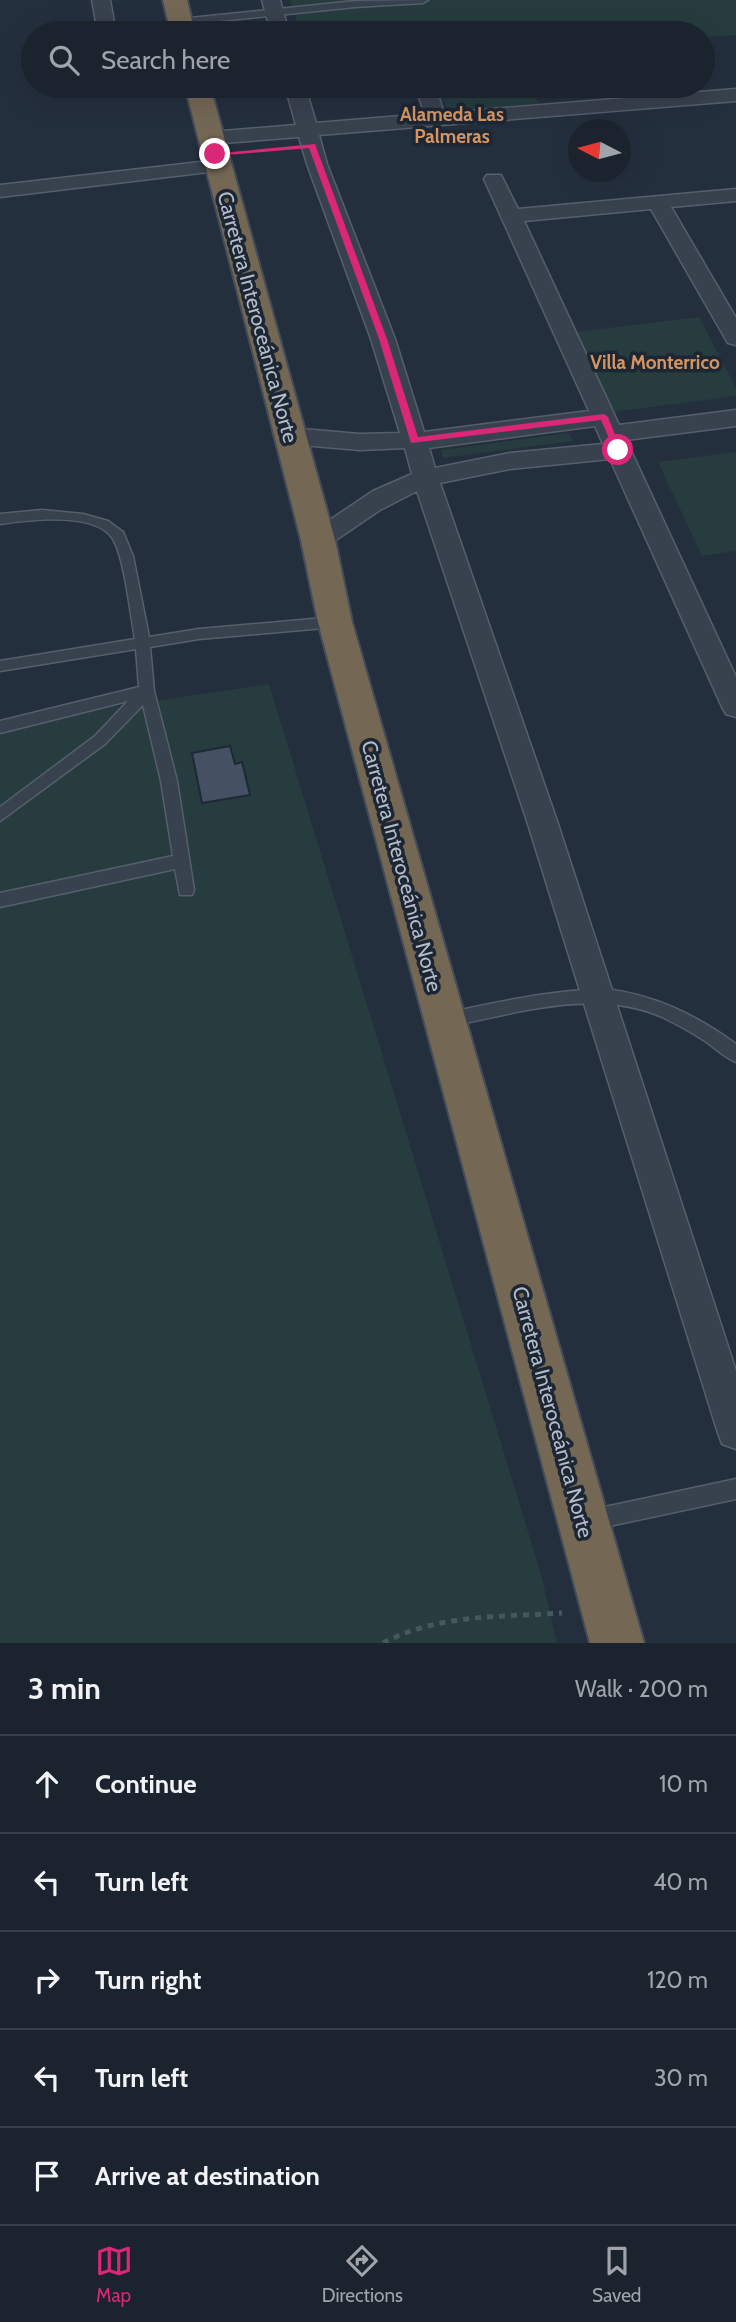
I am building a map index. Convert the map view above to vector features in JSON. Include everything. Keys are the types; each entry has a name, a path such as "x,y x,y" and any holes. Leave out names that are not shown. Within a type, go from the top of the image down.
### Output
{"highway":[{"name":"Carretera Interoceánica Norte","path":"200,98 318,540 335,622 612,1626"}],"street":[{"path":"101,0 105,21"},
{"path":"715,95 736,96"},
{"path":"298,98 310,138 383,339 426,478 542,821 736,1430"},
{"path":"429,98 437,120"},
{"path":"550,98 556,110"},
{"path":"0,191 310,138 437,120 556,110 632,98"},
{"path":"310,138 736,111"},
{"path":"494,179 736,708"},
{"path":"512,216 736,195"},
{"path":"658,203 736,338"},
{"path":"290,436 360,442 414,441 611,433 736,418"},
{"path":"318,540 384,497 426,478 517,462 611,433"}],"lane":[{"path":"179,18 273,6 423,0"},
{"path":"0,519 42,514 83,518 103,524 118,535 126,556 143,643 147,691 169,781 186,890"},
{"path":"0,666 200,634 335,622"},
{"path":"0,727 147,691"},
{"path":"0,815 100,740 147,691"},
{"path":"0,900 180,861"},
{"path":"445,1020 545,1001 627,999 674,1014 736,1054"},
{"path":"584,1522 736,1489"}],"path":[{"path":"383,1643 397,1633 464,1621 612,1626"}],"green space":[{"path":"290,0 736,0 736,35 715,36 715,21 297,21"},
{"path":"442,98 536,98 539,104 448,113"},
{"path":"699,317 736,388 736,396 612,412 576,332"},
{"path":"569,433 573,441 443,458 441,450"},
{"path":"736,452 736,551 702,556 658,462"},
{"path":"269,684 541,1574 557,1643 0,1643 0,724"}],"building":[{"path":"230,746 235,764 242,762 250,795 202,803 192,753"}],"district":[{"name":"Alameda Las Palmeras","path":"452,125"},
{"name":"Villa Monterrico","path":"655,362"}],"route":[{"path":"215,154 312,146 383,339 414,441 604,417 618,450"}]}
